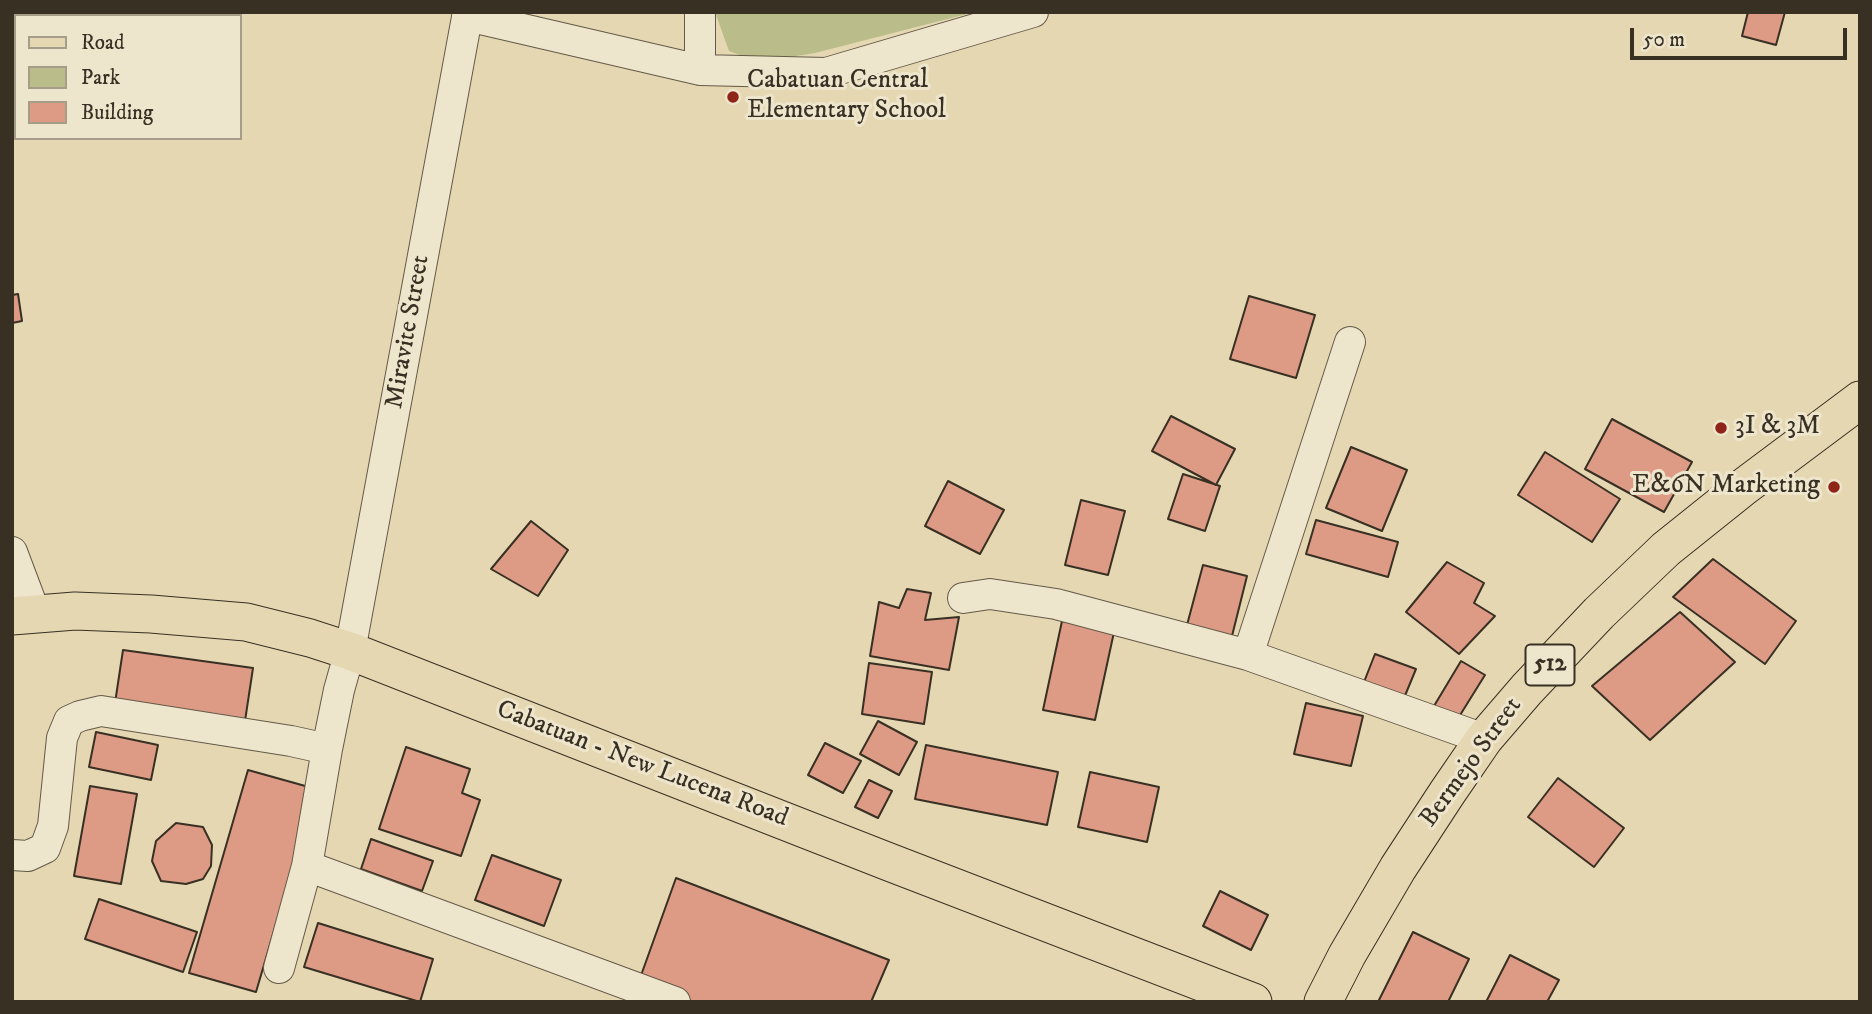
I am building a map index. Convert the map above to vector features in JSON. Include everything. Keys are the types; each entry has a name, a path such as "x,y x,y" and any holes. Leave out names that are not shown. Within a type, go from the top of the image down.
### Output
{"main road":[{"name":"Bermejo Street","path":"1323,1002 1398,868 1484,739 1599,613 1666,549 1860,400"},
{"name":"Cabatuan - New Lucena Road","path":"24,615 75,611 151,614 246,622 310,638 351,651 1253,1002"}],"street":[{"path":"700,12 700,70"},
{"path":"468,14 700,70 826,73 1033,12"},
{"name":"Miravite Street","path":"279,968 307,866 339,690 351,651 468,14"},
{"path":"1248,655 1350,342"},
{"path":"12,552 24,615"},
{"path":"963,598 990,594 1056,604 1248,655 1484,739"},
{"path":"12,855 28,856 45,848 53,826 62,737 69,722 80,716 101,711 327,749"},
{"path":"307,866 675,1002"}],"green space":[{"path":"715,12 975,12 815,53 759,62 729,51"}],"building":[{"path":"1748,12 1785,12 1776,45 1742,36"},
{"path":"18,294 22,321 12,323 12,295"},
{"path":"1249,296 1315,315 1296,378 1230,359"},
{"path":"1171,416 1235,449 1216,485 1152,451"},
{"path":"1612,419 1692,462 1664,512 1585,469"},
{"path":"1351,447 1407,470 1382,531 1326,508"},
{"path":"1545,452 1620,499 1592,542 1518,495"},
{"path":"1183,474 1220,486 1205,531 1168,519"},
{"path":"948,481 1004,510 980,554 925,526"},
{"path":"1081,500 1125,511 1108,575 1065,565"},
{"path":"1316,520 1398,542 1388,577 1306,554"},
{"path":"531,521 568,550 538,596 491,569"},
{"path":"1713,559 1796,621 1765,664 1673,597"},
{"path":"1447,562 1484,583 1474,603 1495,616 1459,654 1406,612"},
{"path":"1203,565 1247,576 1232,636 1187,625"},
{"path":"907,589 931,593 925,620 959,617 949,670 870,656 879,602 899,608"},
{"path":"1680,612 1735,662 1650,740 1592,686"},
{"path":"1062,621 1114,632 1095,720 1043,710"},
{"path":"123,650 253,668 245,721 115,703"},
{"path":"1375,654 1416,669 1404,698 1364,682"},
{"path":"1461,661 1485,675 1457,720 1434,706"},
{"path":"869,663 932,672 924,724 862,714"},
{"path":"1306,703 1363,716 1351,766 1294,754"},
{"path":"878,721 917,742 899,775 860,754"},
{"path":"96,732 158,745 151,780 89,767"},
{"path":"825,743 861,761 843,793 808,775"},
{"path":"926,745 1058,772 1047,825 915,799"},
{"path":"406,747 470,769 462,793 480,800 461,856 379,829"},
{"path":"248,770 316,789 256,992 189,973"},
{"path":"1090,772 1159,787 1147,842 1078,827"},
{"path":"1558,778 1624,828 1594,867 1528,817"},
{"path":"869,780 892,791 878,818 855,807"},
{"path":"90,786 137,794 121,884 74,876"},
{"path":"176,823 203,827 212,845 211,866 203,879 186,884 161,881 152,861 156,841"},
{"path":"371,839 433,861 422,891 361,869"},
{"path":"492,855 561,880 544,926 475,900"},
{"path":"676,878 889,960 871,1002 692,1002 639,981"},
{"path":"1220,891 1268,915 1251,950 1203,926"},
{"path":"99,899 197,932 183,972 85,939"},
{"path":"318,923 433,959 420,1002 304,967"},
{"path":"1413,932 1469,959 1448,1002 1378,1002"},
{"path":"1510,955 1559,980 1547,1002 1486,1002"}],"place":[{"name":"Cabatuan Central Elementary School","path":"733,97"},
{"name":"3I & 3M","path":"1721,428"},
{"name":"E&6N Marketing","path":"1834,487"}]}
